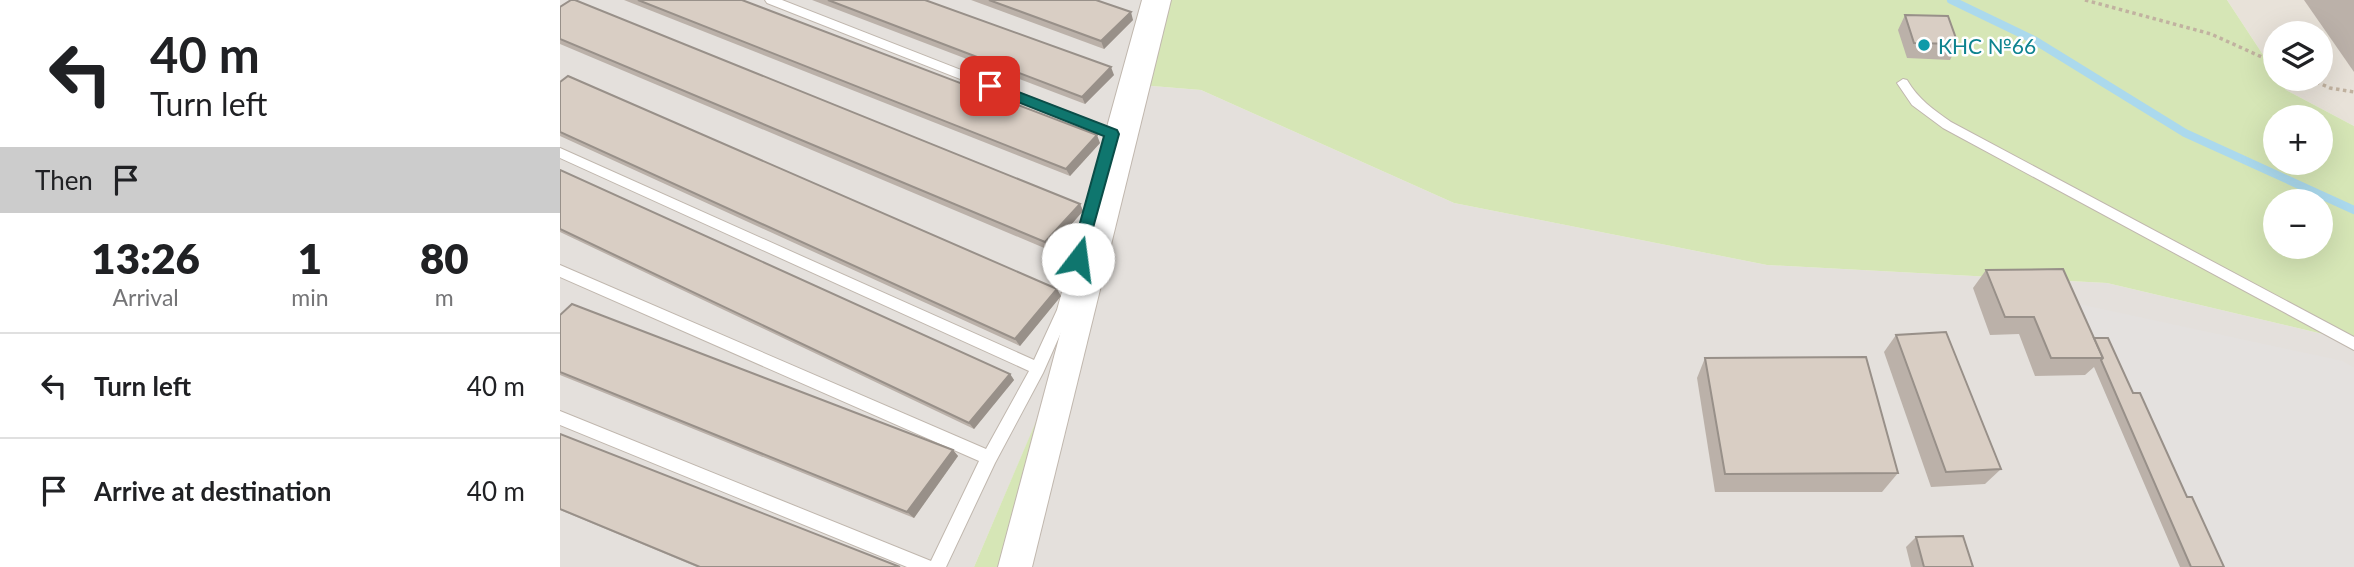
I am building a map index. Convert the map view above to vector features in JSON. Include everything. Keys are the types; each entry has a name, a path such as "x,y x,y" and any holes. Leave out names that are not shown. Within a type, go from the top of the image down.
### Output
{"street":[{"path":"1015,567 1160,0"}],"lane":[{"path":"771,0 1112,134"},
{"path":"937,567 989,458 1038,368 1064,310 1148,0"},
{"path":"1903,83 1908,95 1947,125 2354,344"},
{"path":"560,153 1038,368"},
{"path":"560,271 989,458"},
{"path":"560,418 927,567"}],"path":[{"path":"2085,0 2211,34 2263,58"},
{"path":"2333,88 2354,92"}],"shaded area":[{"path":"560,0 1160,0 1140,85 1201,90 1454,203 1767,265 2107,283 2348,340 2354,344 2354,567 1015,567 1073,336 974,567 560,567"},
{"path":"2227,0 2354,0 2354,126 2333,115 2333,105 2314,105 2288,91 2333,91 2333,21 2263,21 2263,55"},
{"path":"2065,301 2343,361 2354,368 2354,567 2180,567"}],"green space":[{"path":"1160,0 2227,0 2263,55 2263,91 2288,91 2314,105 2263,105 2263,175 2333,175 2333,115 2354,126 2354,344 2348,340 2107,283 1767,265 1454,203 1201,90 1140,85"},
{"path":"1075,330 1015,567 974,567"}],"building":[{"path":"571,0 1080,204 1045,242 560,39 560,7"},
{"path":"638,0 742,0 1097,135 1066,169"},
{"path":"828,0 925,0 1111,67 1082,97"},
{"path":"989,0 1096,0 1131,12 1101,41"},
{"path":"1905,15 1948,16 1958,44 1914,43"},
{"path":"568,76 1057,289 1015,339 560,132 560,82"},
{"path":"560,170 1010,374 969,423 560,229"},
{"path":"2063,269 2103,358 2051,358 2034,317 2005,317 1986,270"},
{"path":"572,304 953,450 907,512 560,372 560,315"},
{"path":"1946,332 2001,469 1946,472 1896,335"},
{"path":"2094,338 2108,338 2133,393 2140,393 2187,497 2192,497 2224,567 2191,567 2101,360 2103,358"},
{"path":"1866,357 1898,473 1725,474 1705,358"},
{"path":"560,434 900,567 700,567 560,509"},
{"path":"1963,536 1973,567 1924,567 1916,537"}],"waterway":[{"path":"1951,0 2034,40 2185,133 2354,210"}],"place":[{"name":"КНС №66","path":"1924,45"}],"route":[{"path":"990,86 1112,134 1078,259"}]}
